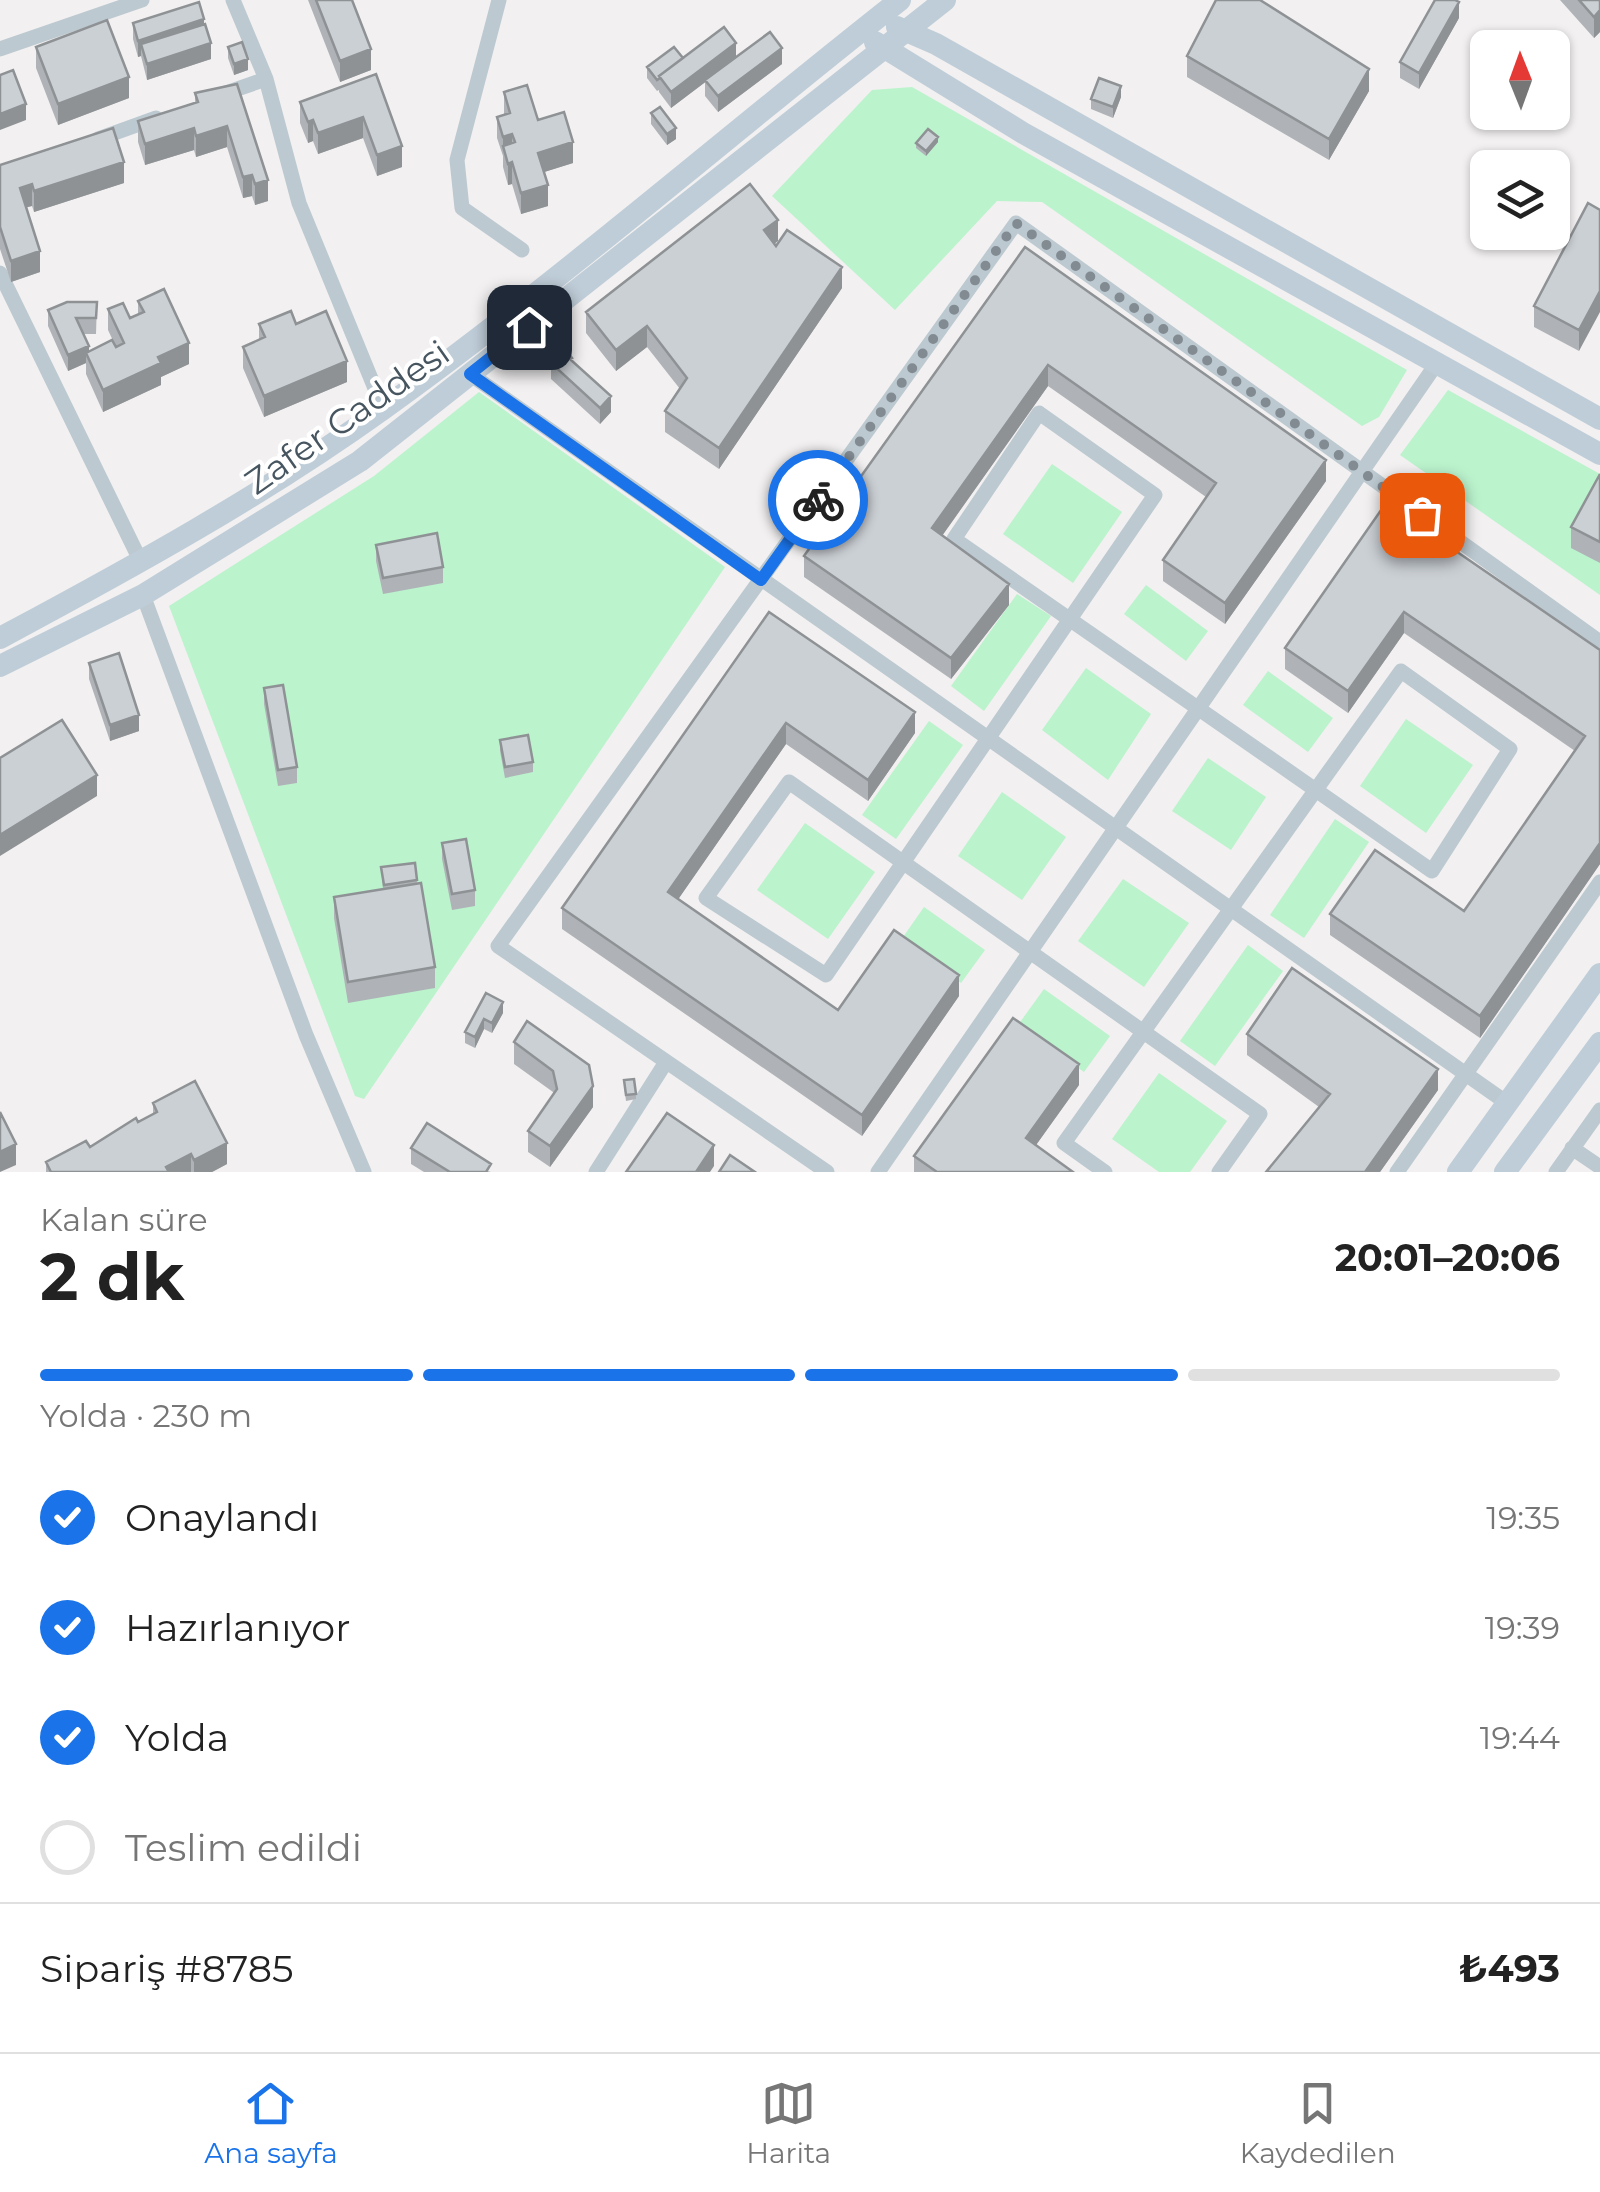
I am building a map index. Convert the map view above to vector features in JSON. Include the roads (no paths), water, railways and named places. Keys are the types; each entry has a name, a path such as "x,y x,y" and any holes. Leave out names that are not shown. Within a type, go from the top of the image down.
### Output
{"main road":[{"name":"Zafer Caddesi","path":"0,666 143,594 360,461 945,0"},
{"name":"Zafer Caddesi","path":"0,638 141,562 278,479 383,408 664,191 891,7"},
{"path":"891,7 893,41"},
{"path":"860,32 893,41 936,44 1600,419"},
{"path":"893,41 1023,133 1600,454"},
{"path":"1458,1172 1600,974"},
{"path":"1505,1172 1600,1043"}],"street":[{"path":"0,49 142,0"},
{"path":"233,0 266,78 300,202 383,408"},
{"path":"499,0 457,160 462,208 522,250"},
{"path":"211,98 266,78"},
{"path":"85,144 175,112"},
{"path":"825,1172 498,946 1016,223 1600,642"},
{"path":"0,273 141,562"},
{"path":"878,1172 1437,363"},
{"path":"470,374 1464,1076 1508,1103"},
{"path":"1105,1172 1064,1143 1144,1032 1230,910 1316,790 1400,671 1510,749 1432,871 1316,790 1070,620 954,539 1039,413 1155,495 1070,620 988,740 903,862 826,975 706,898 789,782 903,862 1030,952 1144,1032 1260,1114 1219,1172"},
{"path":"143,594 306,1035 364,1172"},
{"path":"1398,1172 1600,882"},
{"path":"596,1172 666,1062"},
{"path":"1556,1172 1600,1110"},
{"path":"1572,1148 1600,1167"}]}
